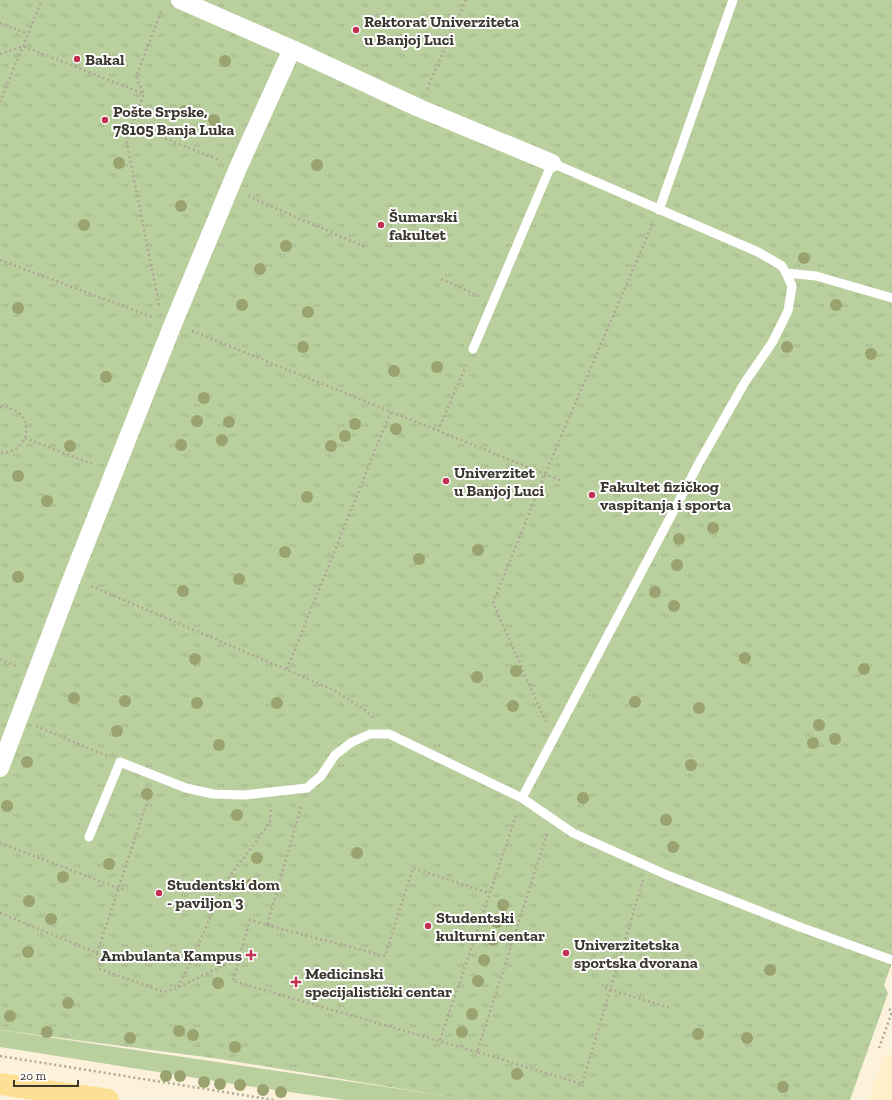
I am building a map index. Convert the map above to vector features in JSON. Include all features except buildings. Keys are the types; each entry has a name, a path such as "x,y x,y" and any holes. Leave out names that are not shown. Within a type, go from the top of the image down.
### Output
{"main road":[{"path":"0,1084 108,1100"}],"street":[{"path":"180,0 292,49 419,108 552,163"},
{"path":"0,768 114,472 167,322 292,49"},
{"path":"880,1100 892,1065"}],"lane":[{"path":"659,210 733,0"},
{"path":"473,349 552,163 758,252 782,266 792,286 788,312 772,343 745,382 700,461 522,798"},
{"path":"786,273 816,276 892,298"},
{"path":"89,837 120,762 186,788 213,794 244,795 265,793 307,788 322,776 335,755 352,742 370,734 389,734 522,798 573,833 667,875 800,927 892,960"}],"path":[{"path":"0,102 42,0"},
{"path":"419,108 466,0"},
{"path":"162,7 136,77 144,94 126,139 167,322"},
{"path":"0,23 28,34"},
{"path":"0,54 23,46 144,94"},
{"path":"132,125 238,168"},
{"path":"230,187 365,247"},
{"path":"553,739 493,603 545,474 659,210"},
{"path":"0,260 167,322 562,481"},
{"path":"441,279 493,302"},
{"path":"438,430 473,349"},
{"path":"0,407 8,407 21,415 27,430 25,438 15,450 0,453"},
{"path":"287,670 391,411"},
{"path":"25,438 114,472"},
{"path":"72,578 334,690 366,712 389,734"},
{"path":"19,718 120,762"},
{"path":"156,776 97,953 100,969 164,992 177,988 239,958"},
{"path":"267,925 307,788"},
{"path":"177,988 193,957 226,880 270,822 272,811 270,802 265,793"},
{"path":"440,1040 522,798"},
{"path":"477,1052 552,818"},
{"path":"0,843 118,888 127,890"},
{"path":"490,893 413,868 385,956 250,920 234,981 440,1040 582,1084 648,866"},
{"path":"0,913 97,953"},
{"path":"606,988 671,1008"},
{"path":"0,1056 274,1100"}],"green space":[{"name":"Univerzitet u Banjoj Luci","path":"0,0 892,0 892,963 884,985 888,993 850,1100 469,1100 220,1059 0,1030"},
{"path":"0,1030 470,1100 345,1100 240,1085 0,1047"}],"place":[{"name":"Rektorat Univerziteta u Banjoj Luci","path":"356,30"},
{"name":"Bakal","path":"77,59"},
{"name":"Pošte Srpske, 78105 Banja Luka","path":"105,120"},
{"name":"Šumarski fakultet","path":"381,225"},
{"name":"Univerzitet u Banjoj Luci","path":"446,481"},
{"name":"Fakultet fizičkog vaspitanja i sporta","path":"592,495"},
{"name":"Studentski dom - paviljon 3","path":"159,893"},
{"name":"Studentski kulturni centar","path":"428,926"},
{"name":"Univerzitetska sportska dvorana","path":"566,953"},
{"name":"Ambulanta Kampus","path":"251,955"},
{"name":"Medicinski specijalistički centar","path":"296,982"}]}
